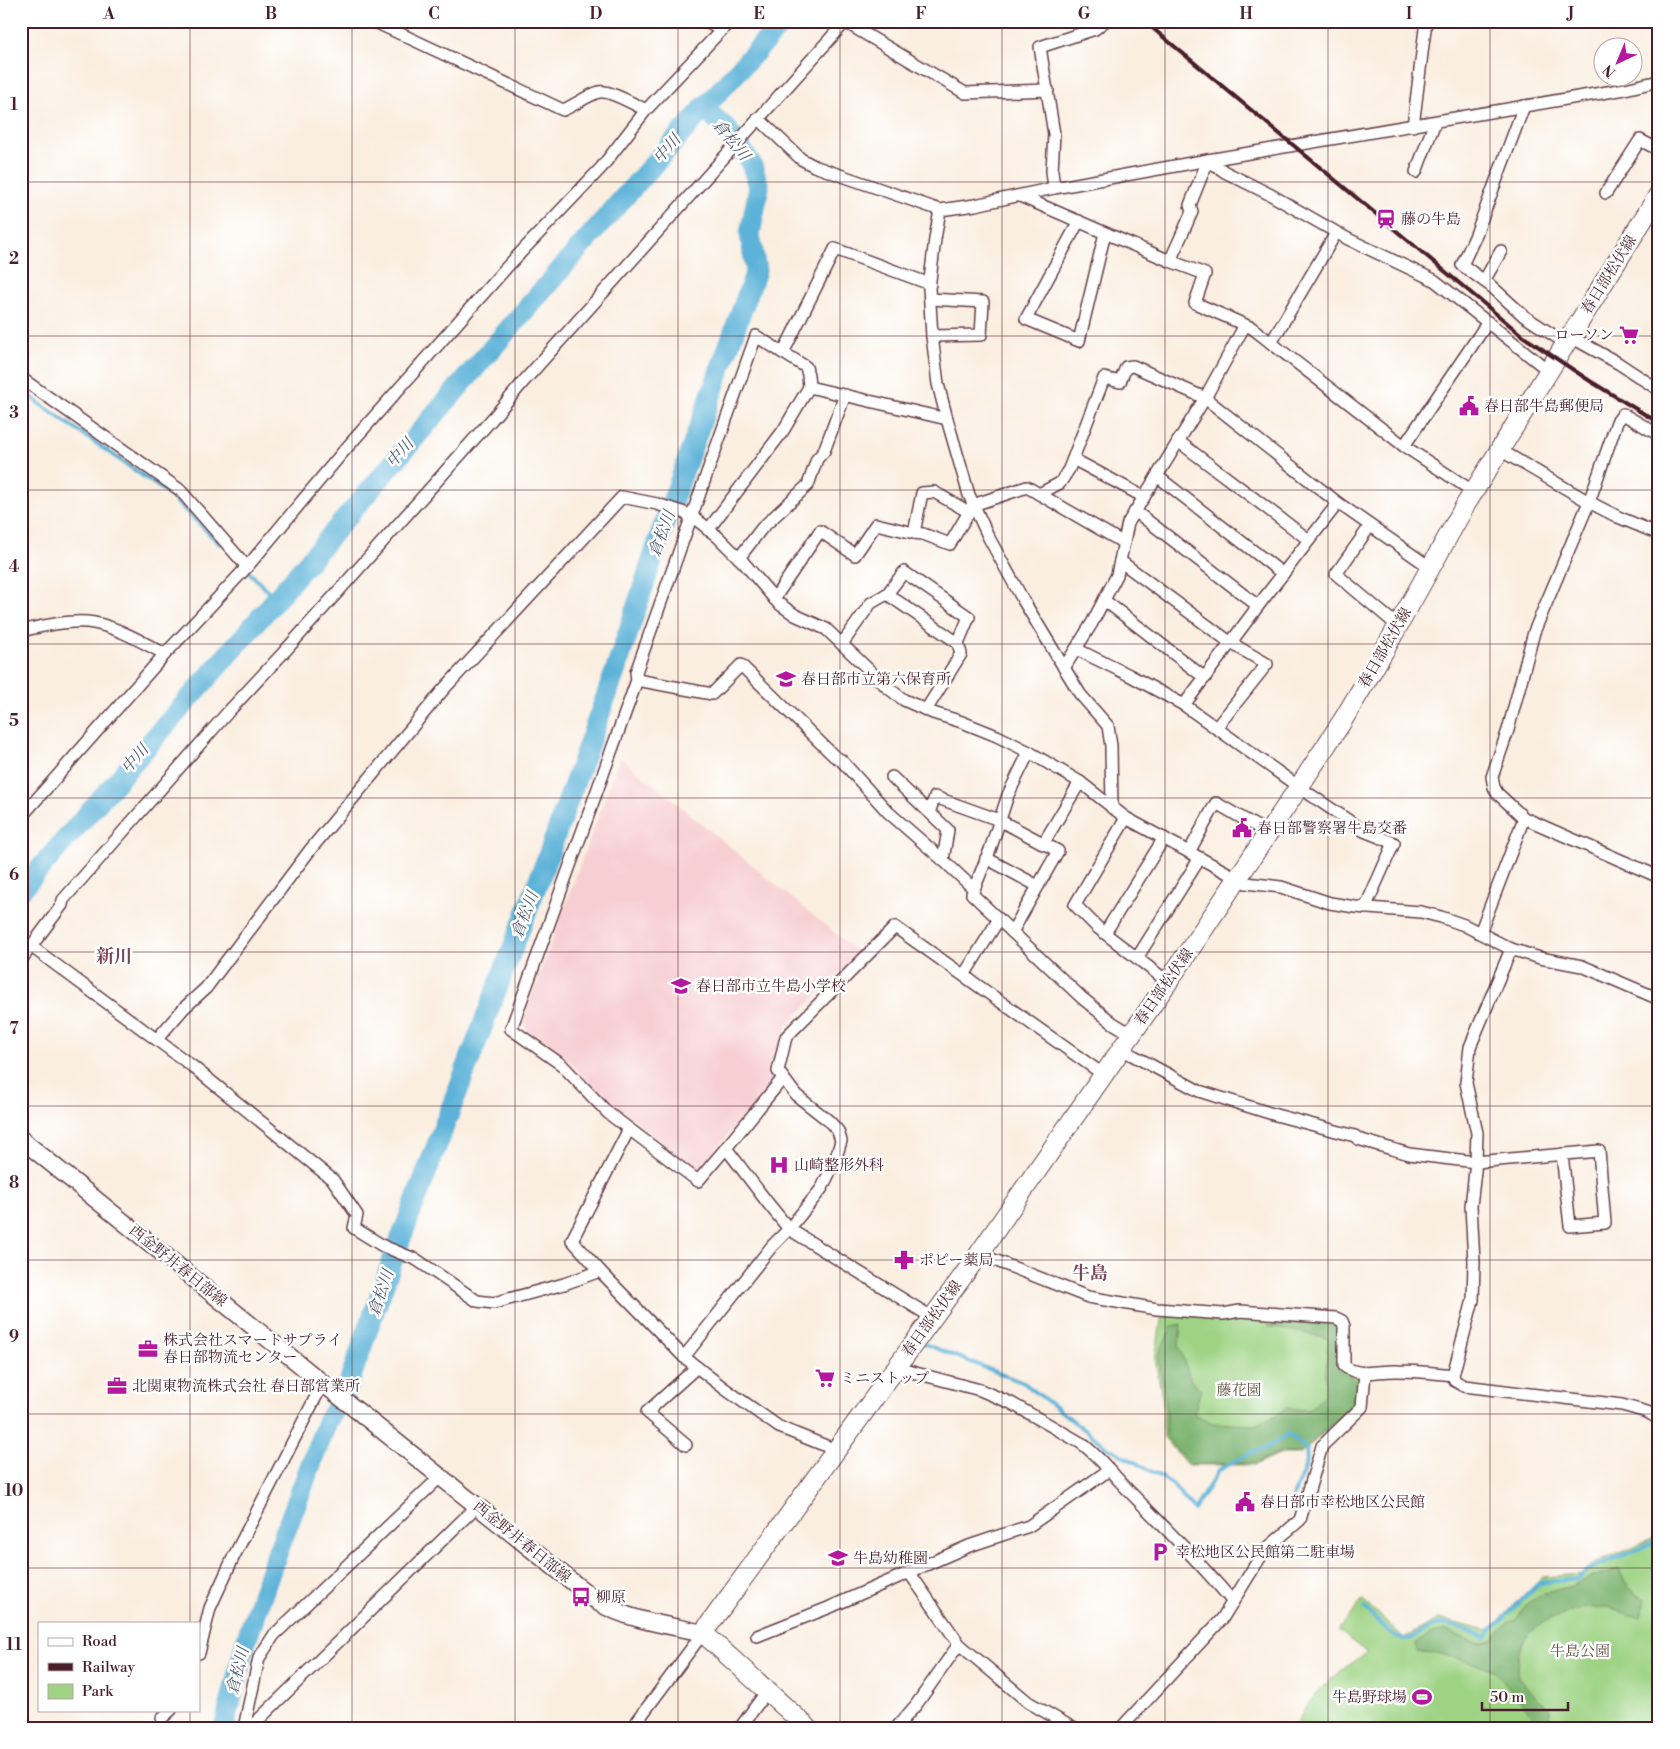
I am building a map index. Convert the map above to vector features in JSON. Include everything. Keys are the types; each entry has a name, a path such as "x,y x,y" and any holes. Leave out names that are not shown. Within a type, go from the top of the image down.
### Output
{"main road":[{"name":"春日部松伏線","path":"703,1633 979,1254 1168,982 1299,787 1343,720 1474,492 1659,194"},
{"name":"西金野井春日部線","path":"21,1139 584,1592 607,1607 630,1617 703,1633"},
{"path":"703,1633 808,1728"}],"street":[{"path":"373,21 563,110 574,106 597,92 606,92 646,110"},
{"path":"704,21 722,30"},
{"path":"21,817 165,654 248,567 349,444 506,268 601,168 646,110 730,21"},
{"path":"1054,188 1052,171 1054,134 1040,47 1095,29 1105,21"},
{"path":"1413,126 1426,21"},
{"path":"21,960 62,905 63,900 228,711 285,651 493,418 524,380 845,22 965,93 1048,90"},
{"path":"758,118 801,159 814,166 940,210 975,205 1054,188 1208,160 1625,89 1659,81"},
{"path":"1524,106 1475,237 1462,265 1484,281 1524,316 1569,341 1618,363 1658,388"},
{"path":"1416,172 1435,122"},
{"path":"1606,193 1640,140 1659,150"},
{"path":"1208,160 1225,172 1271,195 1336,232 1434,280 1549,371"},
{"path":"1170,261 1192,212 1190,205 1208,160"},
{"path":"1020,196 1170,261 1205,274 1195,303 1252,328 1404,446 1474,492"},
{"path":"940,210 930,284 932,336 938,384 969,494 971,509 1080,694 1108,726 1111,746 1112,808"},
{"path":"1079,221 1026,319 1079,341 1105,233"},
{"path":"1271,343 1336,232"},
{"path":"783,353 834,249 930,284"},
{"path":"1484,281 1501,251"},
{"path":"930,299 983,302 982,334 932,336"},
{"path":"1404,446 1488,322"},
{"path":"1064,668 1117,575 1128,523 1205,398 1244,325"},
{"path":"708,530 783,431 809,387 806,367 756,336 688,515 636,672 637,680 511,1029 562,1065 608,1112 698,1181 783,1078"},
{"path":"1038,494 1060,483 1069,469 1104,378 1120,382 1126,367 1134,366 1205,398 1338,502 1431,568"},
{"path":"21,378 180,490 248,567"},
{"path":"809,387 947,419"},
{"path":"739,558 762,528 808,486 817,459 824,452 845,396"},
{"path":"1659,435 1623,414 1617,422 1589,502 1534,632 1508,730 1492,777 1497,793 1524,818 1659,877"},
{"path":"1178,441 1309,540"},
{"path":"1500,450 1589,502 1618,517 1659,534"},
{"path":"1073,458 1144,497"},
{"path":"1157,476 1283,574"},
{"path":"774,599 820,531 855,555 876,524 923,534 950,544 971,509 1027,487 1124,543"},
{"path":"914,533 922,493 934,492 971,509"},
{"path":"157,1039 184,1008 206,988 310,850 444,690 622,497 660,505 688,515 739,558 778,603 795,615 826,629 888,688 904,700 997,736 1029,752 1080,782 1126,818 1246,883 1282,887 1330,903 1420,912 1464,925 1511,948 1540,958 1582,966 1659,999"},
{"path":"1184,706 1338,502"},
{"path":"1135,511 1258,606"},
{"path":"1370,526 1336,574 1398,626"},
{"path":"1120,561 1231,643 1267,664 1216,728"},
{"path":"842,644 871,603 887,594 904,572 969,617 958,643 961,654 926,710"},
{"path":"887,594 958,643"},
{"path":"1104,600 1205,678"},
{"path":"21,631 46,625 94,623 128,635 165,654"},
{"path":"1076,649 1129,675 1184,706 1364,830 1394,843 1365,908"},
{"path":"637,680 712,694 741,665 828,750 841,760 888,812 974,889"},
{"path":"1029,752 1008,795 972,894 1082,998 1113,1023 1126,1042 1199,1091 1409,1154 1476,1162 1562,1154 1599,1151 1606,1223 1570,1226 1562,1154"},
{"path":"892,777 948,830 943,860"},
{"path":"1043,844 1080,782"},
{"path":"929,812 935,796 999,820 1058,851 1012,932"},
{"path":"1189,852 1216,803 1268,833"},
{"path":"1126,818 1074,905 1105,933 1168,982"},
{"path":"1480,933 1524,818"},
{"path":"1105,933 1164,838"},
{"path":"986,858 1038,886"},
{"path":"1137,958 1200,858"},
{"path":"964,975 999,919"},
{"path":"684,1356 772,1246 789,1229 822,1188 835,1161 840,1141 838,1131 829,1121 796,1095 778,1071 786,1037 895,927 1104,1074"},
{"path":"32,947 157,1039 333,1180 357,1215 354,1228 383,1246 416,1260 477,1301 494,1304 564,1284 600,1271"},
{"path":"1511,948 1470,1047 1466,1082 1477,1133 1471,1206 1474,1262 1473,1300 1453,1375 1455,1381 1464,1386 1622,1405 1647,1412 1659,1419"},
{"path":"629,1129 572,1240 600,1271 697,1367 779,1427 836,1450"},
{"path":"726,1148 789,1229 933,1318"},
{"path":"979,1254 1088,1297 1147,1307 1223,1314 1240,1311 1336,1318 1342,1321 1344,1326 1344,1366 1350,1370 1365,1373 1396,1371 1453,1375"},
{"path":"686,1445 647,1412 697,1367"},
{"path":"897,1368 980,1390 1011,1404 1081,1443 1208,1571 1233,1602"},
{"path":"1121,1728 1222,1619 1264,1551 1300,1520 1322,1446 1362,1407 1365,1373"},
{"path":"200,1649 210,1608 233,1558 329,1388"},
{"path":"758,1636 969,1546 1029,1526 1108,1470"},
{"path":"244,1728 259,1658 274,1635 440,1477"},
{"path":"250,1728 477,1506"},
{"path":"909,1572 959,1644 1028,1702 1073,1728"},
{"path":"632,1728 703,1633"},
{"path":"896,1728 916,1705 959,1644"},
{"path":"740,1728 767,1691"}],"shaded area":[{"name":"春日部市立牛島小学校","path":"620,757 859,953 786,1026 778,1060 785,1069 698,1170 607,1102 562,1054 527,1032 523,1019"}],"green space":[{"name":"藤花園","path":"1240,1313 1339,1322 1343,1367 1363,1374 1356,1403 1301,1454 1279,1454 1255,1465 1187,1465 1163,1436 1163,1402 1155,1360 1162,1314"},
{"path":"1330,1320 1339,1328 1342,1368 1358,1382 1354,1403 1300,1453 1278,1453 1256,1463 1189,1464 1166,1437 1166,1402 1158,1356 1172,1326 1181,1324 1179,1346 1191,1381 1201,1389 1194,1414 1213,1423 1254,1425 1287,1408 1309,1410 1324,1396 1328,1338 1268,1326"},
{"name":"牛島公園","path":"1659,1536 1659,1728 1295,1728 1301,1715 1316,1694 1335,1676 1367,1653 1338,1630 1363,1600 1404,1638 1439,1619 1488,1631 1543,1577 1581,1574 1590,1566"},
{"path":"1619,1568 1629,1586 1636,1594 1645,1599 1641,1617 1628,1615 1608,1607 1576,1609 1539,1625 1525,1639 1520,1649 1517,1668 1518,1676 1535,1697 1550,1708 1549,1724 1552,1728 1540,1728 1534,1717 1496,1672 1473,1663 1437,1653 1418,1652 1416,1643 1444,1630 1477,1643 1493,1640 1508,1622 1515,1621 1526,1604 1545,1593 1571,1586"}],"waterway":[{"name":"中川","path":"21,890 246,634 591,234 784,21"},
{"name":"倉松川","path":"224,1728 246,1641 272,1567 327,1422 346,1391 393,1259 548,856 616,669 663,527 756,271 750,234 759,187 751,163 726,128 703,108"},
{"path":"21,388 37,402 166,492 220,544"},
{"path":"246,569 276,599"},
{"path":"925,1344 1024,1383 1107,1447 1172,1484 1194,1510 1219,1470 1254,1451 1263,1450 1288,1434 1306,1448 1307,1462 1290,1504 1293,1509"},
{"path":"1365,1608 1392,1634 1406,1639 1412,1638 1430,1627 1441,1624 1467,1630 1485,1637 1539,1583 1577,1579 1587,1571 1659,1540"}],"railway":[{"path":"1144,21 1524,337 1590,381 1659,423"}],"place":[{"name":"藤の牛島","path":"1386,219"},
{"name":"ローソン","path":"1629,335"},
{"name":"春日部牛島郵便局","path":"1469,406"},
{"name":"春日部市立第六保育所","path":"786,679"},
{"name":"春日部警察署牛島交番","path":"1242,828"},
{"name":"春日部市立牛島小学校","path":"681,986"},
{"name":"山崎整形外科","path":"779,1165"},
{"name":"ポピー薬局","path":"904,1260"},
{"name":"株式会社スマートサプライ 春日部物流センター","path":"148,1349"},
{"name":"ミニストップ","path":"825,1378"},
{"name":"北関東物流株式会社 春日部営業所","path":"117,1386"},
{"name":"春日部市幸松地区公民館","path":"1245,1502"},
{"name":"幸松地区公民館第二駐車場","path":"1160,1552"},
{"name":"牛島幼稚園","path":"838,1558"},
{"name":"柳原","path":"581,1597"},
{"name":"牛島野球場","path":"1422,1697"}],"district":[{"name":"新川","path":"114,956"},
{"name":"牛島","path":"1090,1273"}]}
